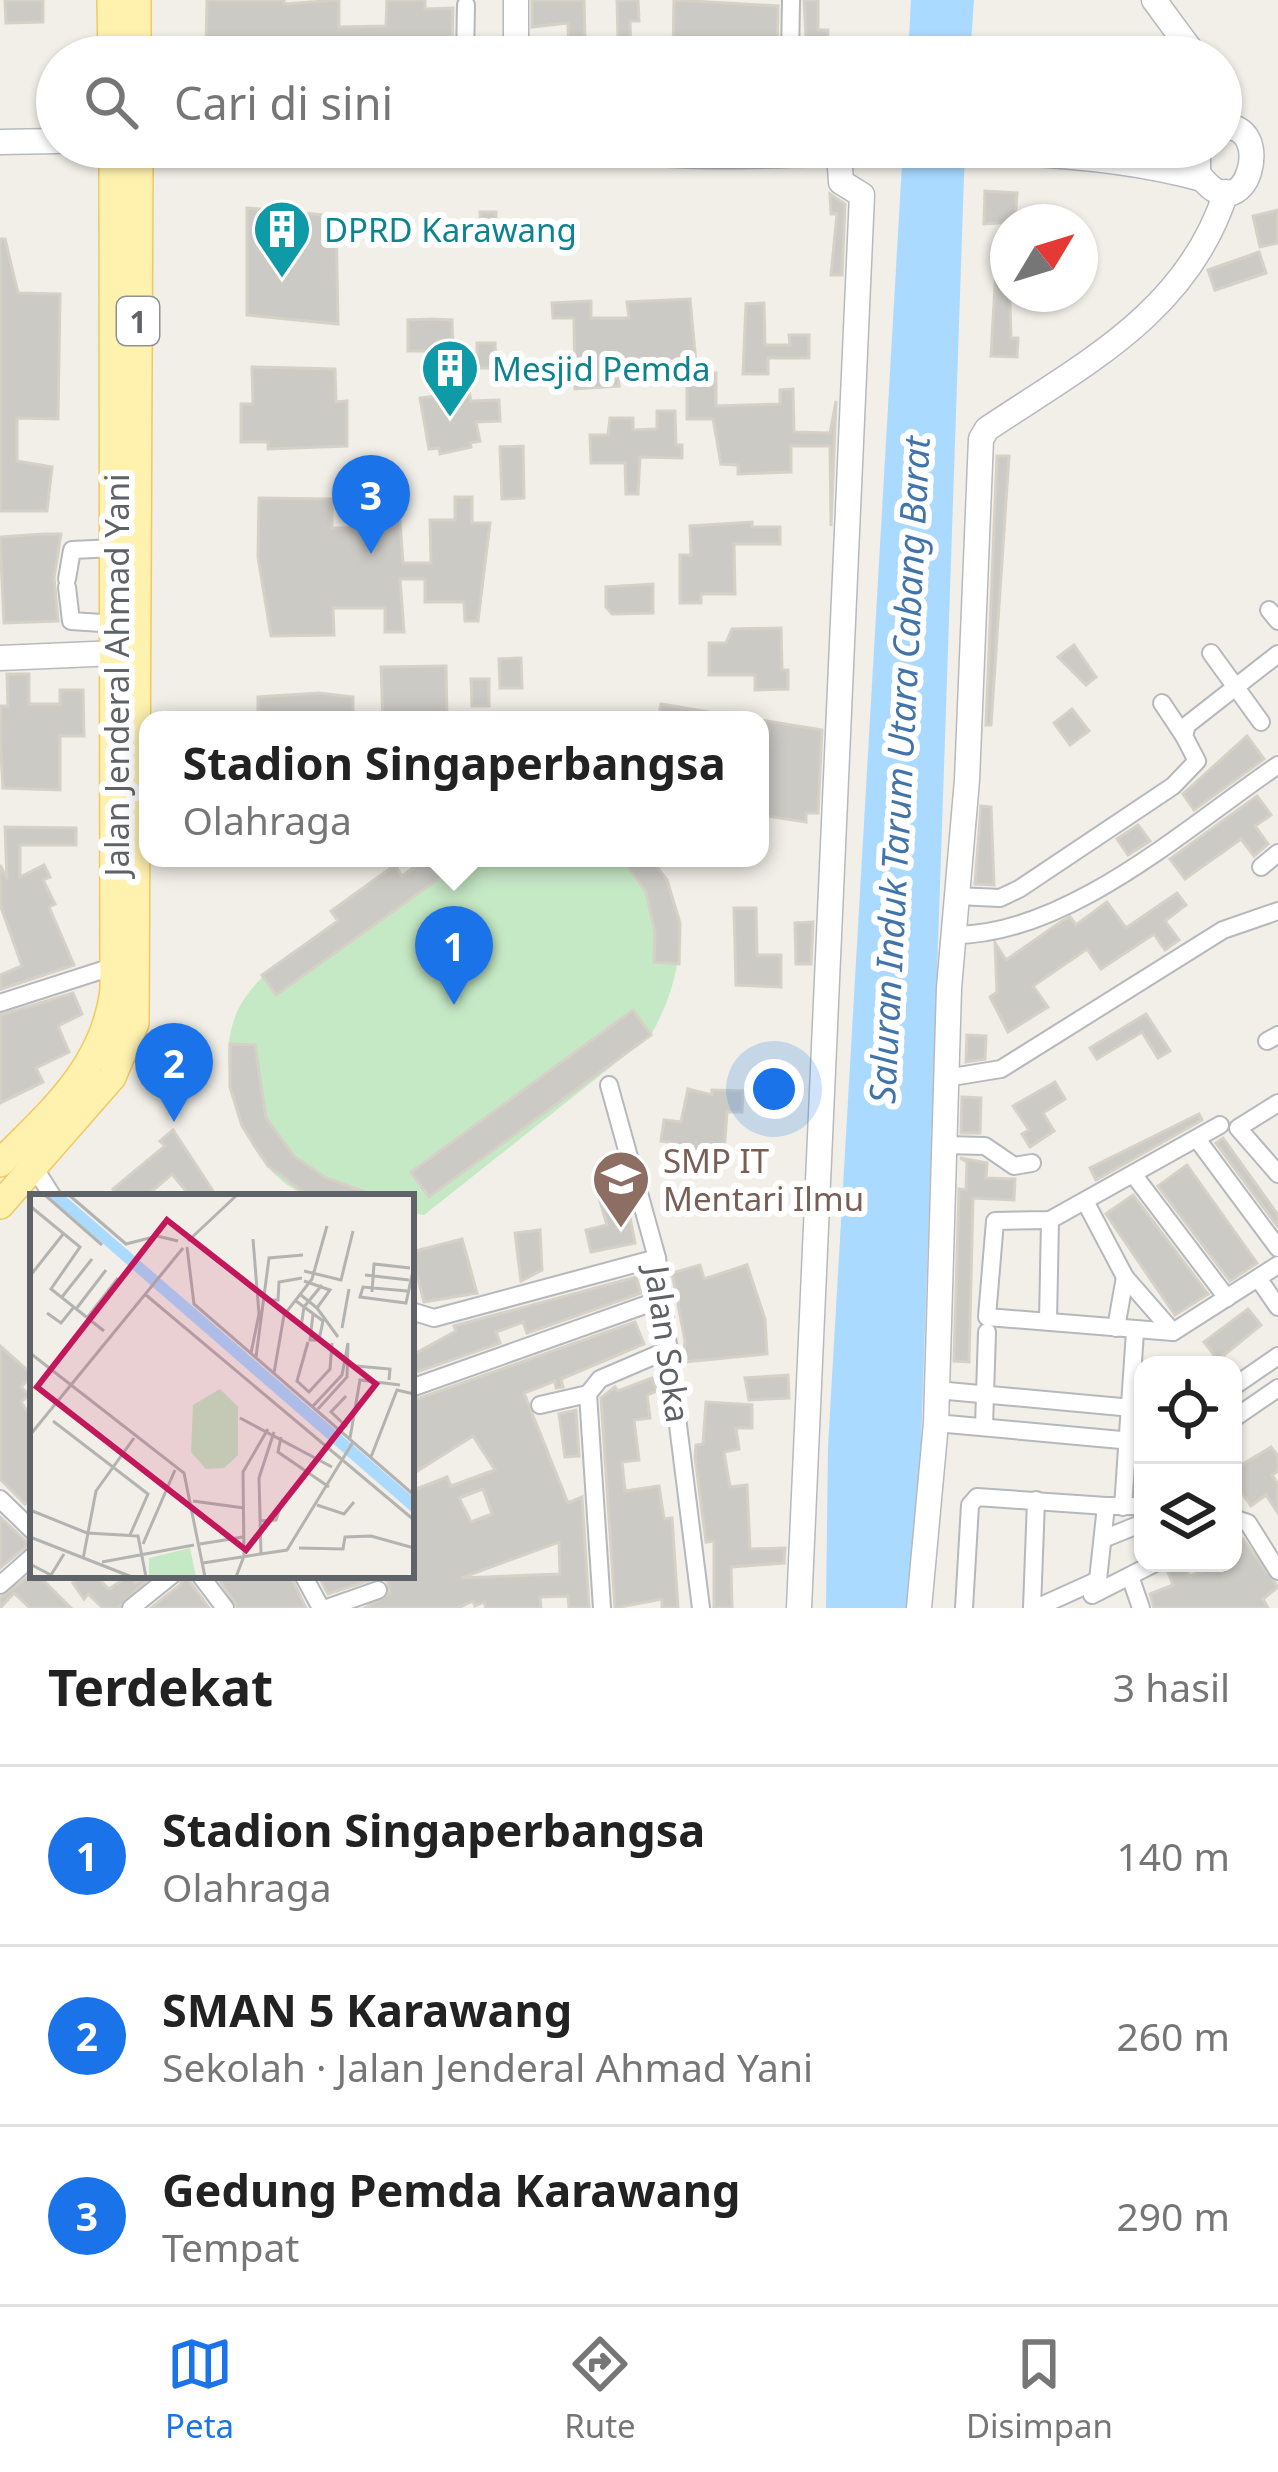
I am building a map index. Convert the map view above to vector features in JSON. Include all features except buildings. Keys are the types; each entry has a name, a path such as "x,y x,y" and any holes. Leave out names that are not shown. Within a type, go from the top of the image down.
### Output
{"main road":[{"path":"111,0 112,36"},
{"path":"136,0 137,36"},
{"name":"Jalan Jenderal Ahmad Yani","path":"0,1205 112,1077 135,1023 116,548 127,496 113,168"},
{"name":"Jalan Jenderal Ahmad Yani","path":"0,1163 90,1068 110,1018 138,168"}],"street":[{"path":"516,0 516,36"},
{"path":"790,0 790,36"},
{"path":"1154,0 1181,36"},
{"path":"465,36 466,5"},
{"path":"1163,168 1226,192 1267,180 1270,153 1242,130"},
{"path":"0,142 36,141"},
{"path":"800,1608 805,1385 862,195 841,182 840,168"},
{"path":"1201,168 1202,179"},
{"path":"920,1608 936,1423 946,1078 968,780 981,439 987,429 1105,355 1141,324 1190,267 1226,192"},
{"path":"116,548 72,550 67,583 72,622 122,619"},
{"path":"0,658 122,619"},
{"path":"1211,653 1261,722"},
{"path":"1184,736 1187,724 1278,654"},
{"path":"957,896 1000,898 1018,889 1173,786 1196,761 1162,703"},
{"path":"954,935 1000,932 1082,896 1274,775"},
{"path":"1261,867 1278,853"},
{"path":"946,1078 1000,1069 1223,930 1278,911"},
{"path":"0,1003 115,966"},
{"name":"Jalan Soka","path":"609,1085 657,1258 701,1608"},
{"path":"1278,1103 1238,1128 1278,1174"},
{"path":"1220,1125 1050,1220 995,1221 987,1317 1173,1332 1278,1265"},
{"path":"1197,1139 1278,1248"},
{"path":"945,1145 985,1146 1014,1166 1031,1163"},
{"path":"34,1167 51,1194"},
{"path":"1133,1174 1227,1298"},
{"path":"1086,1203 1125,1277 1173,1332"},
{"path":"1048,1321 1050,1220"},
{"path":"414,1312 434,1318 657,1258"},
{"path":"1125,1277 1125,1330 1134,1394"},
{"path":"1258,1278 1278,1307"},
{"path":"414,1387 662,1299"},
{"path":"984,1426 987,1332"},
{"path":"540,1405 588,1394 600,1379 670,1349"},
{"path":"1242,1381 1278,1355"},
{"path":"1242,1413 1278,1388"},
{"path":"937,1390 1134,1408"},
{"path":"588,1394 602,1608"},
{"path":"936,1423 1134,1441"},
{"path":"1036,1500 1034,1608 1098,1580 1103,1539 1134,1444"},
{"path":"0,1499 30,1528"},
{"path":"964,1608 974,1499 1134,1506"},
{"path":"1242,1521 1248,1523 1278,1571"},
{"path":"1103,1539 1134,1526"},
{"path":"0,1585 30,1559"},
{"path":"1070,1607 1137,1572"},
{"path":"1130,1576 1141,1608"},
{"path":"131,1608 168,1578"},
{"path":"202,1578 225,1608"},
{"path":"305,1578 324,1608 378,1590"}],"green space":[{"path":"392,867 403,876 415,867 656,867 678,923 671,991 651,1035 424,1215 414,1213 414,1194 305,1194 286,1184 250,1142 238,1115 228,1057 240,1006 259,980 337,922 331,911"}],"water":[{"path":"911,0 974,0 971,36 909,36"},
{"name":"Saluran Induk Tarum Utara Cabang Barat","path":"902,168 964,168 918,1535 911,1608 826,1608 828,1447"}],"place":[{"name":"DPRD Karawang","path":"282,280"},
{"name":"Mesjid Pemda","path":"450,419"},
{"name":"Gedung Pemda Karawang","path":"371,554"},
{"name":"Stadion Singaperbangsa","path":"454,1005"},
{"name":"SMAN 5 Karawang","path":"174,1122"},
{"name":"SMP IT Mentari Ilmu","path":"621,1230"}]}
